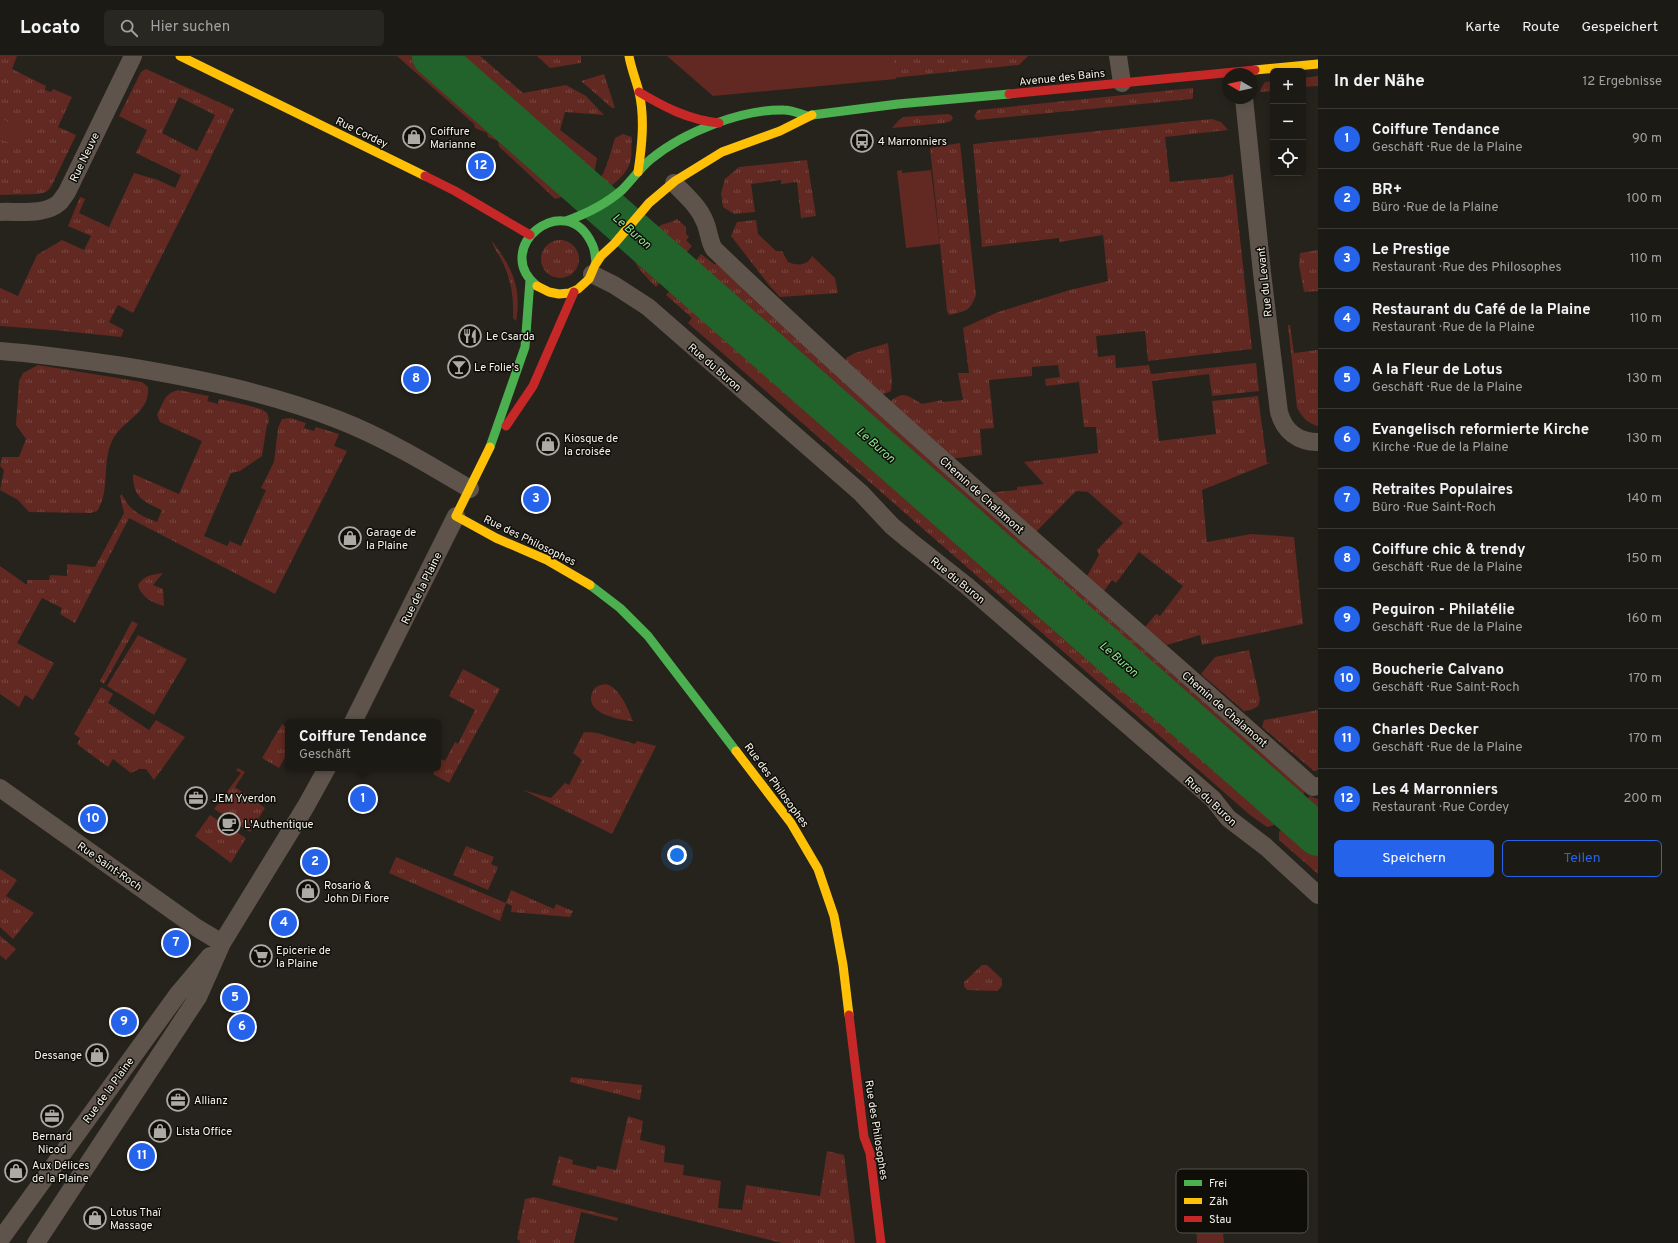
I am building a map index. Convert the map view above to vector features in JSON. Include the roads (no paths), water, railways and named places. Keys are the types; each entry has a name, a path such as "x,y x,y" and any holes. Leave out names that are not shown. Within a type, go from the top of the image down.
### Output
{"main road":[{"name":"Rue Cordey","path":"180,56 455,190 530,235"},
{"path":"629,56 633,76 639,92 642,136 638,172"},
{"name":"Avenue des Bains","path":"1258,71 1318,64"},
{"name":"Avenue des Bains","path":"566,221 582,216 617,194 652,159 675,144 697,132 752,114 782,109 808,116 887,106 1222,75"},
{"path":"639,92 664,106 694,119 702,122 719,124"},
{"name":"Avenue des Bains","path":"594,268 632,221 663,190 722,152 787,129 808,116"},
{"path":"566,221 576,225 588,236 596,251 594,268 588,281 574,292 562,295 550,294 539,289 530,280 524,269 522,258 524,246 530,235 537,228 546,223 566,221"},
{"name":"Rue de la Plaine","path":"488,453 525,347 530,280"},
{"name":"Rue de la Plaine","path":"456,516 488,453 533,386 574,292"},
{"name":"Rue des Philosophes","path":"456,516 496,538 547,560 589,584 620,608 648,636 791,823 818,869 834,916 843,965 864,1136 870,1154 881,1243"}],"street":[{"name":"Rue Neuve","path":"0,212 38,211 48,209 59,202 67,192 133,56"},
{"path":"1118,56 1122,83"},
{"name":"Rue du Levant","path":"1245,104 1262,273 1279,412 1282,421 1289,431 1296,437 1318,442"},
{"name":"Chemin de Chalamont","path":"674,183 697,207 705,222 710,243 714,249 779,312 955,471 1316,787"},
{"name":"Rue du Buron","path":"594,268 619,288 648,307 688,344 862,493 892,526 973,591 1213,799 1228,818 1266,847 1318,895"},
{"path":"0,351 79,359 156,371 236,389 319,412 395,447 470,489"},
{"name":"Rue de la Plaine","path":"354,719 456,516"},
{"name":"Rue de la Plaine","path":"36,1243 198,997 222,943 306,806 325,771"},
{"name":"Rue Saint-Roch","path":"0,788 197,928 222,943"},
{"name":"Rue de la Plaine","path":"0,1240 178,994 222,943"}],"waterway":[{"name":"Le Buron","path":"433,56 1318,835"}],"place":[{"name":"Coiffure Marianne","path":"414,137"},
{"name":"4 Marronniers","path":"862,141"},
{"name":"Les 4 Marronniers","path":"481,166"},
{"name":"Le Csarda","path":"470,336"},
{"name":"Le Folie's","path":"459,367"},
{"name":"Coiffure chic & trendy","path":"416,379"},
{"name":"Kiosque de la croisée","path":"548,444"},
{"name":"Le Prestige","path":"536,499"},
{"name":"Garage de la Plaine","path":"350,538"},
{"name":"JEM Yverdon","path":"196,798"},
{"name":"Coiffure Tendance","path":"363,799"},
{"name":"Boucherie Calvano","path":"93,819"},
{"name":"L'Authentique","path":"229,824"},
{"name":"BR+","path":"315,862"},
{"name":"Rosario & John Di Fiore","path":"308,891"},
{"name":"Restaurant du Café de la Plaine","path":"284,923"},
{"name":"Retraites Populaires","path":"176,943"},
{"name":"Epicerie de la Plaine","path":"261,956"},
{"name":"A la Fleur de Lotus","path":"235,998"},
{"name":"Peguiron - Philatélie","path":"124,1022"},
{"name":"Evangelisch reformierte Kirche","path":"242,1027"},
{"name":"Dessange","path":"97,1055"},
{"name":"Allianz","path":"178,1100"},
{"name":"Bernard Nicod","path":"52,1116"},
{"name":"Lista Office","path":"160,1131"},
{"name":"Charles Decker","path":"142,1156"},
{"name":"Aux Délices de la Plaine","path":"16,1171"},
{"name":"Lotus Thaï Massage","path":"95,1218"}]}
